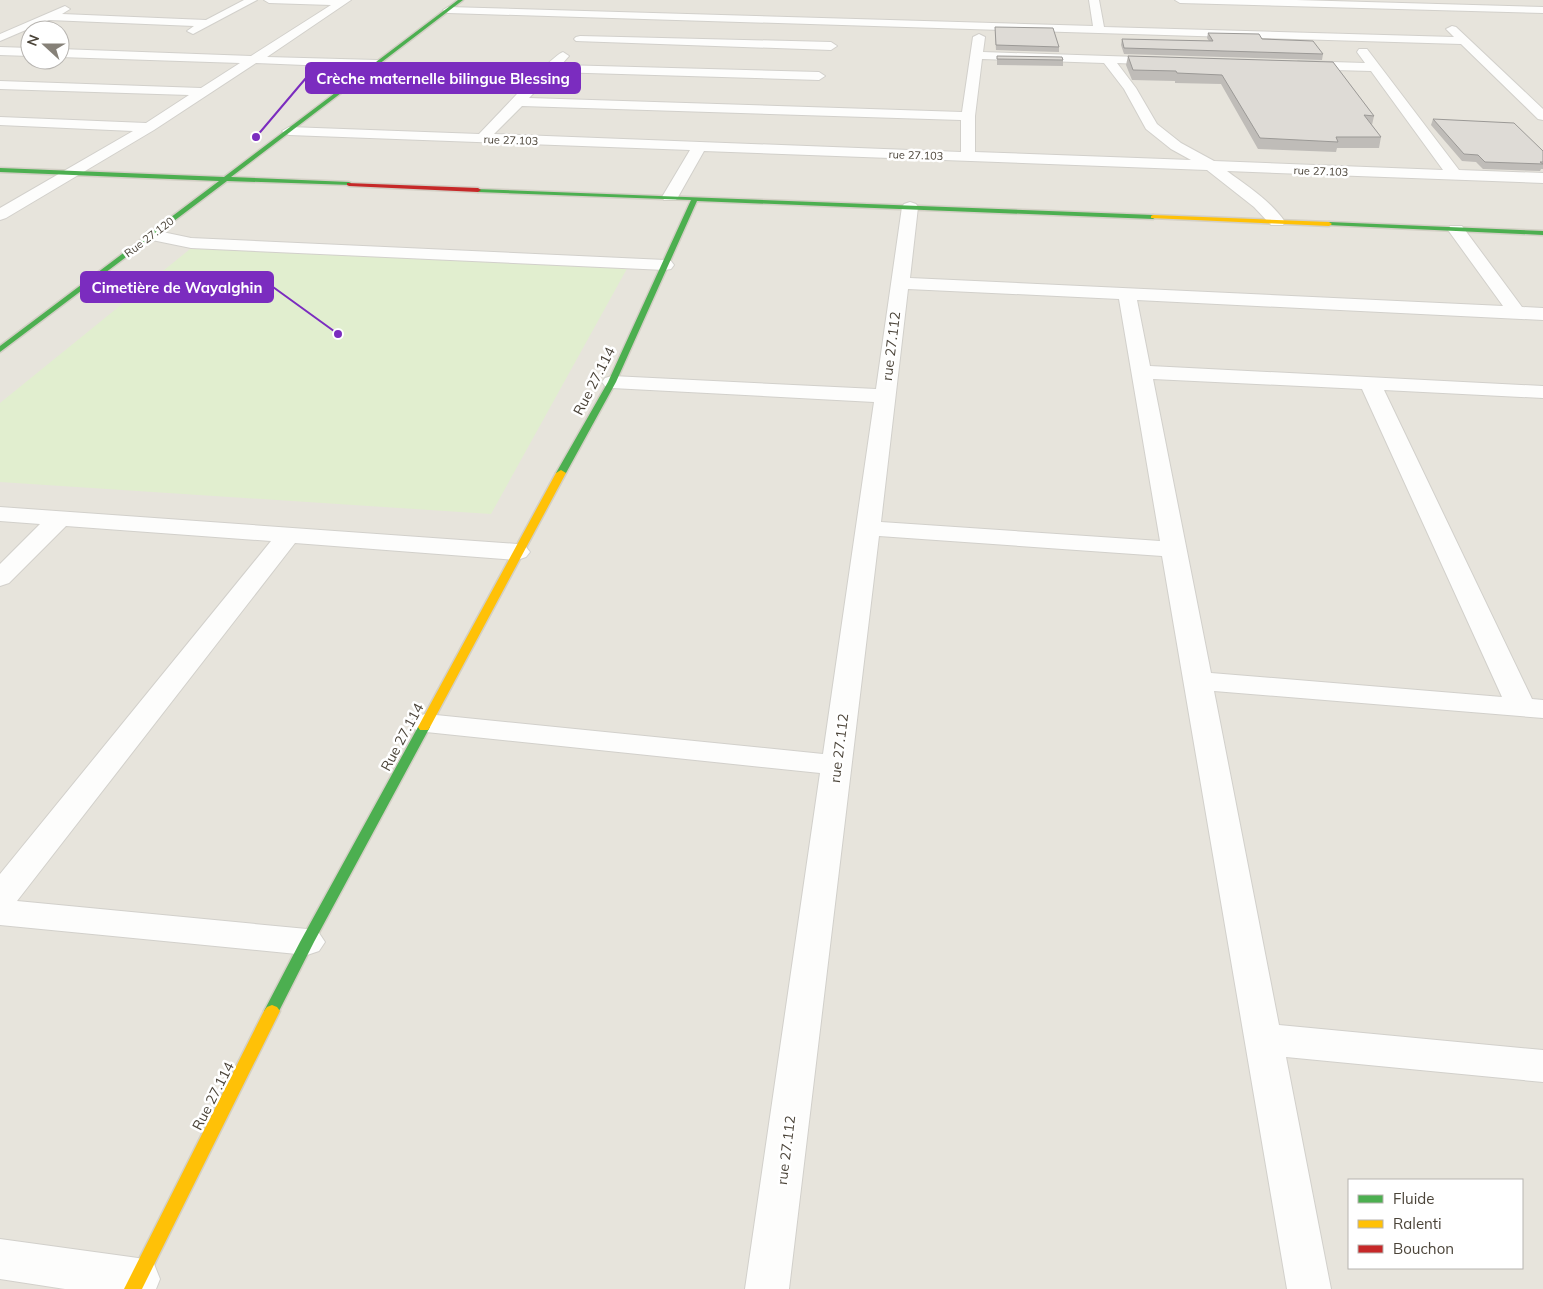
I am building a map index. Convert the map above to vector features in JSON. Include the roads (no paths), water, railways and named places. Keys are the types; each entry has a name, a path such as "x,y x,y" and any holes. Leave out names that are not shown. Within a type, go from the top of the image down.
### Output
{"street":[{"path":"182,37 252,0"},
{"path":"269,0 344,1"},
{"name":"Rue 27.120","path":"0,350 461,0"},
{"path":"1094,0 1099,28"},
{"path":"1180,0 1425,3 1543,10"},
{"path":"0,215 148,126 344,1"},
{"path":"0,38 78,3"},
{"path":"1425,3 1540,111"},
{"path":"715,18 724,6"},
{"path":"448,10 1099,28 1465,41"},
{"path":"482,139 602,14"},
{"path":"48,17 209,23"},
{"path":"550,68 817,80 841,22"},
{"path":"968,157 968,116 980,26"},
{"path":"1352,38 1455,175"},
{"path":"580,39 831,46"},
{"path":"148,56 165,46"},
{"path":"0,51 20,52"},
{"path":"70,53 377,64"},
{"path":"977,55 1176,61"},
{"path":"1107,59 1130,88 1151,126 1176,146 1213,167 1260,204 1277,222"},
{"path":"1285,64 1374,67"},
{"path":"0,85 202,92"},
{"path":"517,102 806,107 968,116"},
{"path":"0,120 148,126"},
{"name":"rue 27.103","path":"289,131 1543,178"},
{"path":"670,197 699,147"},
{"path":"0,170 1543,233"},
{"name":"Rue 27.114","path":"135,1284 307,942 517,552 612,382 694,198"},
{"name":"rue 27.112","path":"768,1289 910,207"},
{"path":"1456,230 1517,312"},
{"path":"153,235 191,243 208,244 664,265"},
{"path":"900,283 1543,314"},
{"path":"1127,294 1309,1289"},
{"path":"1141,372 1543,392"},
{"path":"612,382 885,396"},
{"path":"1370,383 1532,708"},
{"path":"0,514 59,520 517,552"},
{"path":"0,578 59,520"},
{"path":"868,528 1173,549"},
{"path":"0,898 288,536"},
{"path":"1198,681 1532,708"},
{"path":"426,723 836,765"},
{"path":"0,912 307,942"},
{"path":"1263,1039 1543,1066"},
{"path":"0,1259 135,1284"}],"place":[{"name":"Crèche maternelle bilingue Blessing","path":"256,137"},
{"name":"Cimetière de Wayalghin","path":"338,334"}]}
